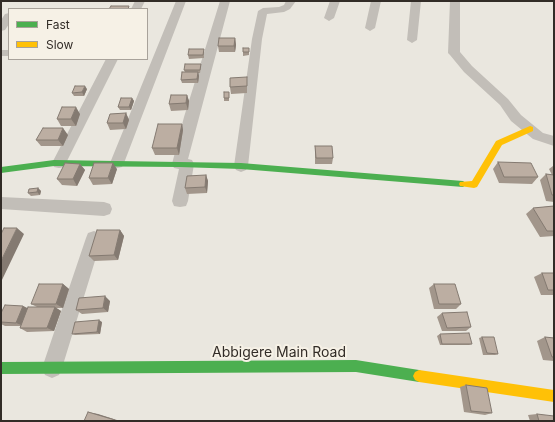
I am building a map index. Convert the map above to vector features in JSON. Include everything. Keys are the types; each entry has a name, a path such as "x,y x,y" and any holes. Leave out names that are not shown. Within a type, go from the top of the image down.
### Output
{"street":[{"path":"117,163 181,1"},
{"path":"180,202 183,164 191,117 225,1"},
{"path":"241,166 262,11 281,10 287,8 291,1"},
{"path":"329,18 334,1"},
{"path":"370,28 376,1"},
{"path":"412,40 416,1"},
{"path":"455,1 454,53 468,69 504,102 516,118 538,136 554,141"},
{"path":"60,163 112,60"},
{"path":"1,170 60,163 183,164 241,166 474,185 499,143 530,129"},
{"path":"1,203 104,209"},
{"path":"52,368 94,238"},
{"name":"Abbigere Main Road","path":"1,368 356,366 554,396"}],"building":[{"path":"111,6 129,6 128,8 110,8"},
{"path":"219,38 235,38 234,46 218,46"},
{"path":"243,48 249,48 249,52 243,52"},
{"path":"189,49 204,49 203,55 188,55"},
{"path":"185,64 201,64 200,70 184,70"},
{"path":"182,72 198,72 197,79 181,80"},
{"path":"247,77 247,86 230,87 230,78"},
{"path":"75,86 85,86 82,92 72,93"},
{"path":"224,92 229,92 229,98 224,98"},
{"path":"171,95 187,95 186,103 169,104"},
{"path":"121,98 132,98 129,107 118,107"},
{"path":"62,107 76,107 71,119 57,119"},
{"path":"126,113 123,123 107,123 110,114"},
{"path":"158,124 182,124 177,148 152,148"},
{"path":"43,128 63,128 58,140 36,140"},
{"path":"315,146 332,146 333,158 316,158"},
{"path":"498,162 531,163 538,177 504,177"},
{"path":"65,163 80,164 73,179 57,179"},
{"path":"94,163 113,163 108,178 89,178"},
{"path":"546,174 554,175 554,195 552,195"},
{"path":"206,175 205,187 185,188 187,176"},
{"path":"38,188 37,192 28,193 29,189"},
{"path":"554,206 554,231 547,231 533,208"},
{"path":"4,228 17,228 1,261 1,234"},
{"path":"97,230 120,230 114,255 89,256"},
{"path":"542,273 554,273 554,290 548,290"},
{"path":"39,284 63,284 56,304 31,304"},
{"path":"434,284 455,284 461,304 439,304"},
{"path":"105,296 103,308 76,310 79,298"},
{"path":"5,305 23,306 16,323 1,322 1,313"},
{"path":"28,307 55,307 47,328 20,328"},
{"path":"467,312 471,327 447,328 442,313"},
{"path":"99,320 97,332 72,334 75,322"},
{"path":"469,333 472,344 442,344 440,334"},
{"path":"482,337 494,337 498,354 487,353"},
{"path":"545,337 554,338 554,357 552,357"},
{"path":"466,385 487,388 492,413 471,411"},
{"path":"88,412 115,420 115,421 84,421"},
{"path":"537,414 554,416 554,421 539,421"}],"traffic: fast":[{"path":"1,170 54,163 179,164 241,166 463,184"},
{"path":"1,368 356,366 419,376"}],"traffic: slow":[{"path":"463,184 474,185 499,143 530,129"},
{"path":"419,376 554,396"}]}
